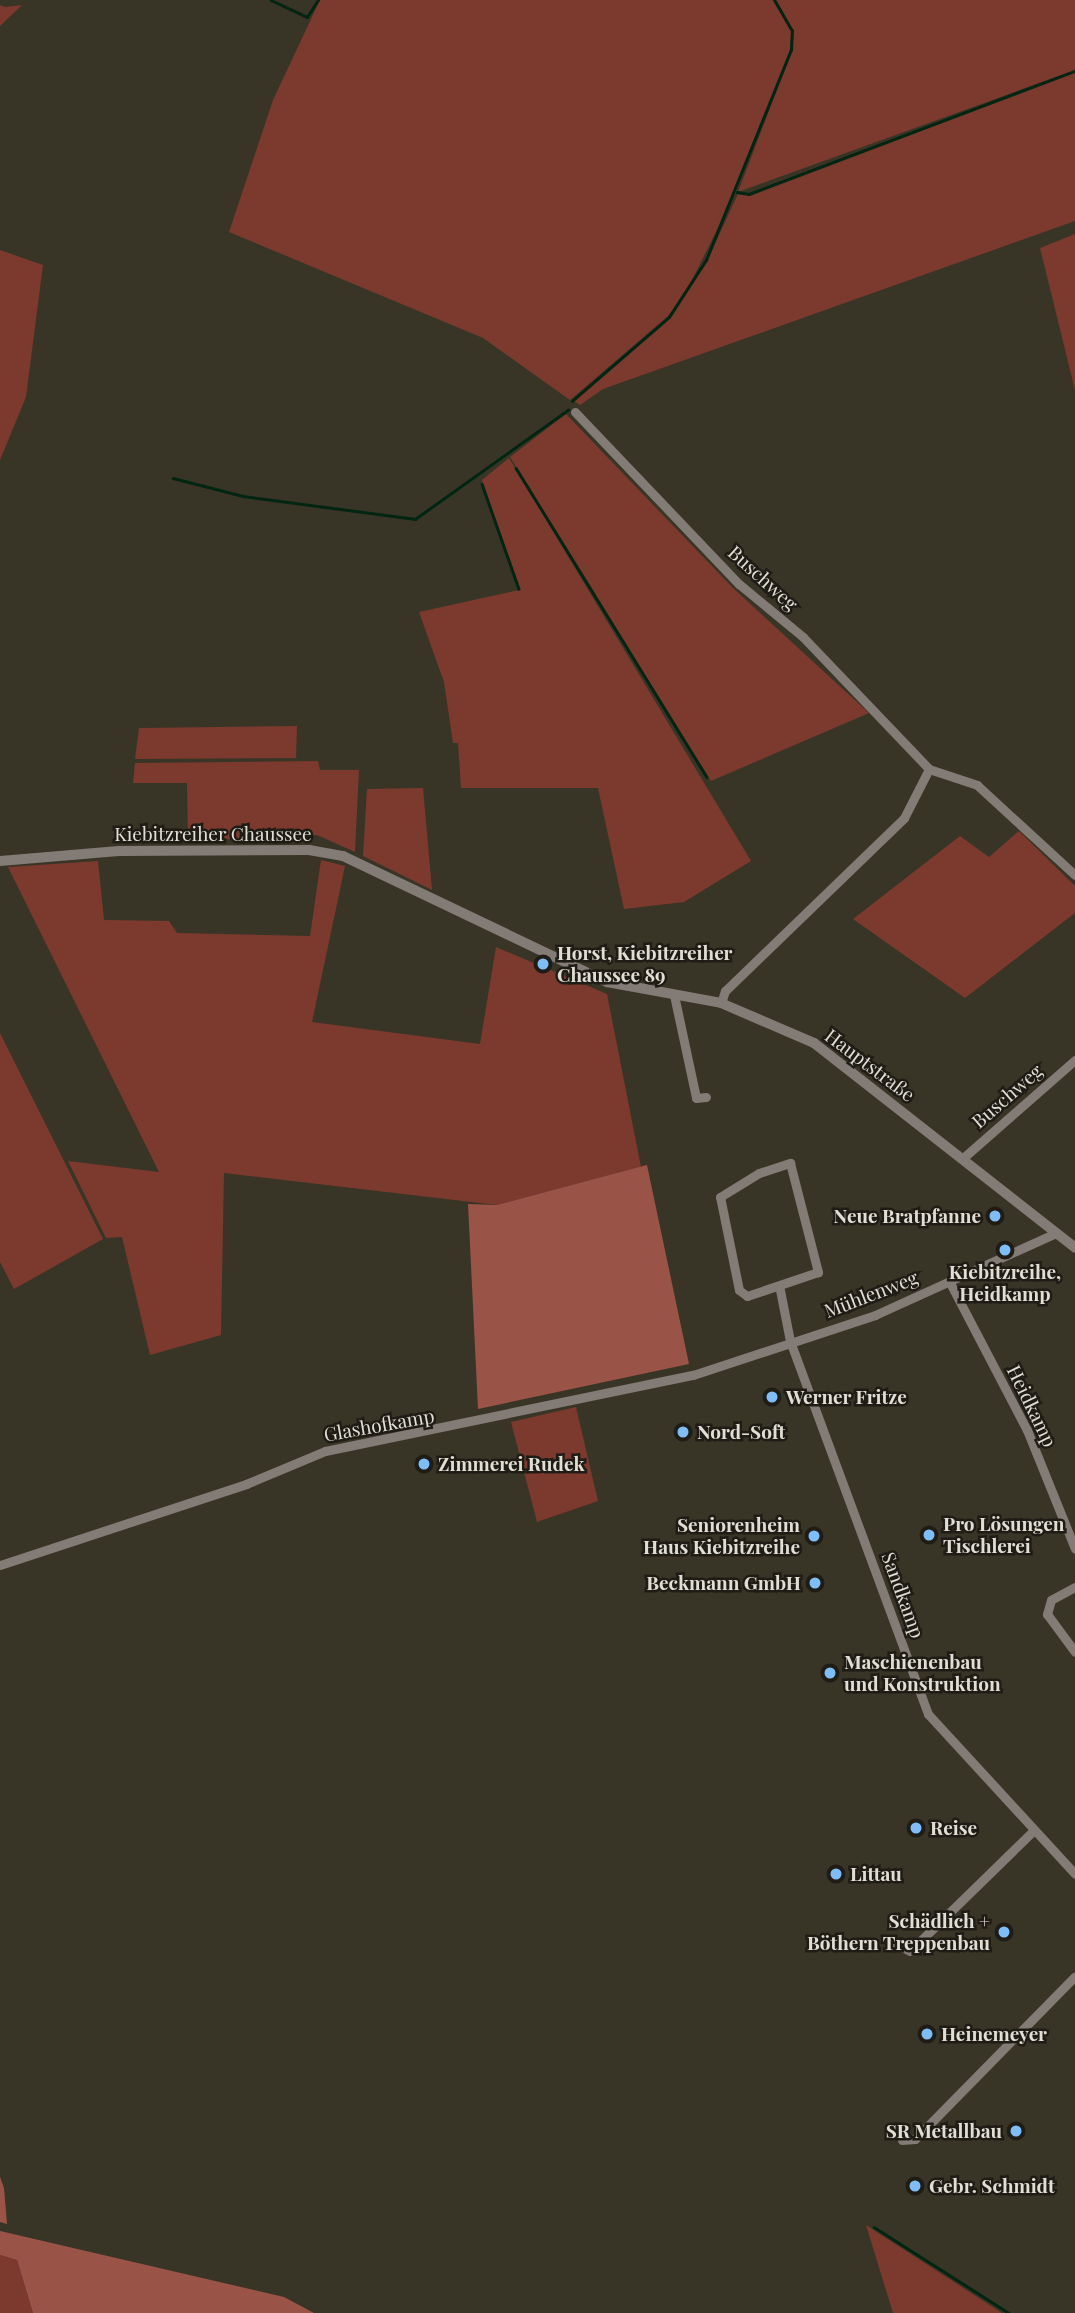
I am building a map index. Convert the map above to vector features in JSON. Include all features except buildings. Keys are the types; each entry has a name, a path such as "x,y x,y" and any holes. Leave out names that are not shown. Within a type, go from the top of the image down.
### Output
{"street":[{"name":"Buschweg","path":"575,412 739,584 803,637 929,769 977,785 1075,875"},
{"path":"722,1003 725,991 904,818 929,769"},
{"name":"Kiebitzreiher Chaussee","path":"0,861 119,851 309,850 343,856 607,982"},
{"name":"Hauptstraße","path":"607,982 722,1003 814,1043 1075,1248"},
{"path":"674,995 696,1098 706,1097"},
{"name":"Buschweg","path":"963,1158 1075,1060"},
{"path":"790,1163 818,1272 780,1290 747,1296 738,1290 720,1197 759,1173 790,1163"},
{"name":"Mühlenweg","path":"693,1375 875,1315 1056,1233"},
{"name":"Heidkamp","path":"949,1281 1027,1430 1075,1549"},
{"name":"Sandkamp","path":"780,1290 790,1341 928,1714 1031,1833 1075,1874"},
{"name":"Glashofkamp","path":"0,1565 246,1484 324,1451 693,1375"},
{"path":"1075,1587 1051,1600 1046,1615 1075,1652"},
{"path":"890,1942 910,1951 1031,1833"},
{"path":"902,2140 915,2139 1075,1976"}],"shaded area":[{"path":"320,0 773,0 791,31 790,50 736,192 686,292 668,316 570,400 483,338 229,232 273,100"},
{"path":"775,0 1075,0 1075,70 738,192 792,50 793,31"},
{"path":"0,5 5,7 22,5 0,26"},
{"path":"1075,72 1075,221 603,389 580,405 574,401 670,317 707,261 738,194 749,195"},
{"path":"1075,234 1075,390 1040,248"},
{"path":"0,250 43,265 26,397 0,460"},
{"path":"566,414 733,588 869,713 711,781 510,457"},
{"path":"509,458 751,861 684,902 624,909 598,788 461,788 458,743 453,743 444,682 419,612 519,590 482,480"},
{"path":"297,726 296,758 135,759 139,728"},
{"path":"318,761 320,770 359,770 355,852 317,835 188,841 187,783 133,783 135,763"},
{"path":"423,788 432,890 363,856 367,789"},
{"path":"1019,831 1075,886 1075,913 965,998 853,919 960,836 989,857"},
{"path":"321,860 345,866 312,1022 480,1044 496,947 607,994 641,1167 497,1205 224,1173 221,1335 150,1355 122,1237 106,1238 68,1161 159,1172 8,867 98,861 104,920 169,921 177,933 310,936"},
{"path":"0,1033 103,1239 14,1289 0,1262"},
{"path":"647,1165 689,1364 478,1409 468,1204 497,1205"},
{"path":"576,1407 598,1501 537,1522 511,1422"},
{"path":"0,2177 4,2188 7,2224 0,2222"},
{"path":"866,2225 1002,2313 893,2313"},
{"path":"0,2231 284,2297 314,2313 33,2313 17,2260 0,2255"},
{"path":"0,2255 17,2260 33,2313 0,2313"}],"waterway":[{"path":"271,0 307,17 318,0"},
{"path":"572,401 669,317 706,260 791,50 792,31 774,0"},
{"path":"737,192 749,194 1075,71"},
{"path":"173,478 243,496 415,519 568,410"},
{"path":"516,468 707,777"},
{"path":"482,484 519,589"},
{"path":"874,2227 1009,2313"}],"place":[{"name":"Horst, Kiebitzreiher Chaussee 89","path":"543,964"},
{"name":"Neue Bratpfanne","path":"995,1216"},
{"name":"Kiebitzreihe, Heidkamp","path":"1005,1250"},
{"name":"Werner Fritze","path":"772,1397"},
{"name":"Nord-Soft","path":"683,1432"},
{"name":"Zimmerei Rudek","path":"424,1464"},
{"name":"Pro Lösungen Tischlerei","path":"929,1535"},
{"name":"Seniorenheim Haus Kiebitzreihe","path":"814,1536"},
{"name":"Beckmann GmbH","path":"815,1583"},
{"name":"Maschienenbau und Konstruktion","path":"830,1673"},
{"name":"Reise","path":"916,1828"},
{"name":"Littau","path":"836,1874"},
{"name":"Schädlich + Böthern Treppenbau","path":"1004,1932"},
{"name":"Heinemeyer","path":"927,2034"},
{"name":"SR Metallbau","path":"1016,2131"},
{"name":"Gebr. Schmidt","path":"915,2186"}]}
